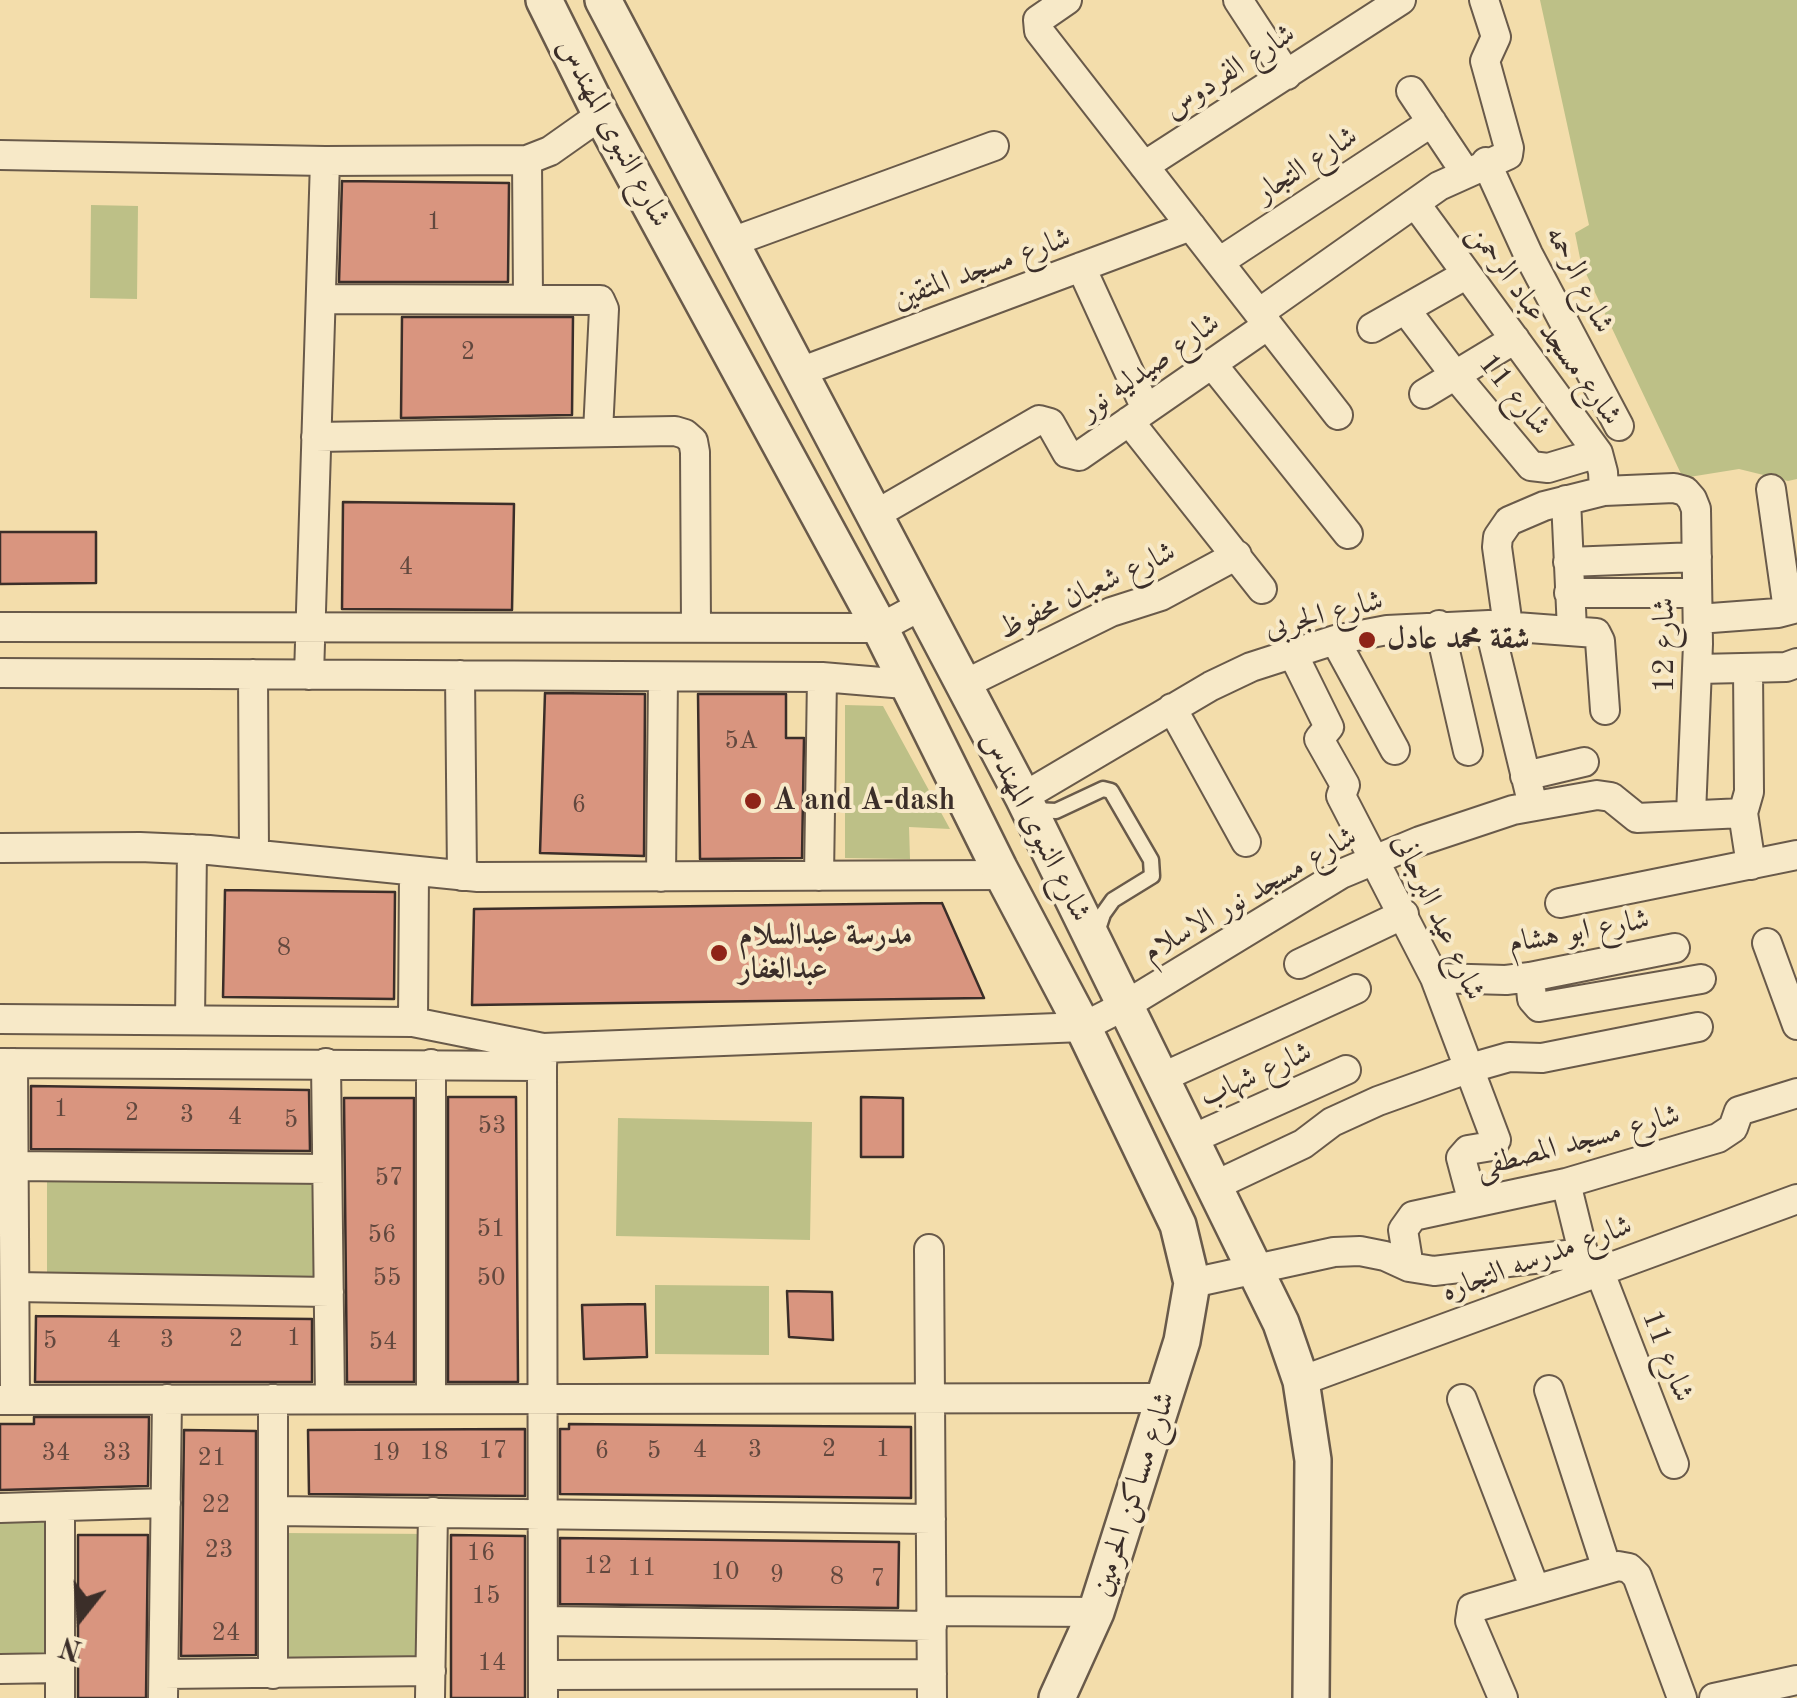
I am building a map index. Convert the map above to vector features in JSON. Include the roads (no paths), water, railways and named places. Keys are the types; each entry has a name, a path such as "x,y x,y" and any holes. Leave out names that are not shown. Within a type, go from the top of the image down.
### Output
{"street":[{"name":"شارع النبوى المهندس","path":"544,0 601,115 880,628 905,684 1083,1027 1167,1197 1187,1254 1192,1283"},
{"name":"شارع النبوى المهندس","path":"603,0 1026,803 1281,1323 1300,1381 1314,1460 1311,1698"},
{"path":"1067,0 1038,20 1039,31 1338,415"},
{"path":"1238,0 1287,74"},
{"name":"شارع الفردوس","path":"1144,166 1401,0"},
{"path":"1484,0 1496,37 1485,61 1491,160"},
{"path":"1411,91 1432,122 1491,160"},
{"path":"0,155 527,160 550,151 601,115"},
{"name":"شارع التجار","path":"1219,262 1432,122"},
{"path":"729,243 994,146"},
{"path":"308,675 325,160"},
{"path":"527,160 528,298"},
{"path":"1263,319 1415,204 1491,160"},
{"name":"شارع الرحمه","path":"1491,160 1528,254 1619,426"},
{"name":"شارع مسجد عباد الرحمن","path":"1415,204 1598,454 1604,472 1604,492"},
{"name":"شارع مسجد المتقين","path":"797,372 1191,226"},
{"path":"1081,267 1138,415 1262,589"},
{"path":"1372,328 1467,274"},
{"path":"320,299 595,298 602,303 598,432"},
{"name":"شارع 11","path":"1405,309 1531,466 1548,468 1598,454"},
{"name":"شارع صيدليه نور","path":"873,516 1039,420 1050,423 1068,454 1075,457 1212,364 1263,319"},
{"path":"1424,394 1515,339"},
{"path":"1212,364 1348,534"},
{"path":"316,437 674,431 685,434 693,441 696,626"},
{"name":"شارع 12","path":"1604,492 1674,488 1685,491 1696,509 1698,669 1691,814"},
{"path":"1569,593 1794,615 1771,489"},
{"path":"1533,806 1499,625 1498,536 1509,521 1566,500 1604,492"},
{"path":"1566,500 1572,630 1599,637 1605,710"},
{"name":"شارع شعبان محفوظ","path":"964,685 1111,612 1161,596 1237,556"},
{"path":"1568,562 1697,557"},
{"path":"0,627 880,628 921,606"},
{"path":"1439,625 1468,751"},
{"name":"شارع الجربى","path":"1026,803 1172,708 1251,667 1292,652 1335,640 1439,625 1572,630"},
{"path":"1335,640 1395,750"},
{"name":"شارع عيد البرجانى","path":"1292,652 1329,728 1319,739 1345,785 1340,796 1435,978 1496,1140 1492,1146 1468,1150 1461,1158 1473,1203"},
{"path":"1698,669 1794,667 1797,663"},
{"path":"1748,669 1749,792 1743,812 1752,865"},
{"path":"0,673 822,677 905,684"},
{"path":"253,674 254,854"},
{"path":"460,676 462,876"},
{"path":"661,877 664,676"},
{"path":"819,876 822,677"},
{"path":"1172,708 1246,842"},
{"path":"1525,776 1584,762"},
{"name":"شارع مسجد نور الاسلام","path":"1083,1027 1310,892 1375,859 1435,836 1533,806 1597,795 1611,797 1637,818 1743,812"},
{"path":"0,848 192,849 462,876 1003,876"},
{"path":"190,1020 192,849"},
{"path":"1560,903 1797,854"},
{"path":"413,1022 414,871"},
{"path":"1299,964 1404,914"},
{"path":"1767,942 1797,1025"},
{"name":"شارع ابو هشام","path":"1435,978 1506,980 1675,948"},
{"path":"1530,977 1532,999 1539,1007 1701,979"},
{"path":"1163,1077 1356,989"},
{"path":"0,1019 413,1022 542,1057"},
{"path":"1083,1027 431,1064 7,1063 14,1166 14,1288 8,1400 1165,1398"},
{"path":"1214,1186 1302,1144 1332,1122 1467,1069 1509,1058 1542,1058 1698,1027"},
{"path":"542,1057 543,1687 932,1686 929,1249"},
{"path":"326,1064 330,1400"},
{"path":"431,1064 431,1400"},
{"name":"شارع شهاب","path":"1192,1139 1346,1070"},
{"name":"شارع مسجد المصطفى","path":"1409,1267 1403,1230 1408,1220 1566,1183 1727,1135 1739,1111 1797,1093"},
{"path":"14,1166 327,1169"},
{"name":"شارع 11","path":"1566,1183 1590,1266 1674,1464"},
{"name":"شارع مدرسه التجاره","path":"1300,1381 1590,1266 1797,1199"},
{"path":"1192,1283 1334,1252 1360,1251 1386,1256 1409,1267 1446,1270 1590,1266"},
{"name":"شارع مساكن الحرمين","path":"1062,1696 1096,1612 1165,1398 1182,1341 1192,1283"},
{"path":"14,1288 329,1292"},
{"path":"1549,1390 1607,1569"},
{"path":"1462,1399 1535,1589"},
{"path":"167,1400 164,1686 273,1674 430,1684 433,1512"},
{"path":"272,1400 273,1674"},
{"path":"0,1508 166,1504"},
{"path":"60,1508 60,1698"},
{"path":"274,1511 931,1518"},
{"path":"1503,1698 1470,1621 1472,1608 1618,1566 1629,1568 1637,1576 1682,1698"},
{"path":"544,1622 932,1618 1096,1612"},
{"path":"0,1669 60,1668"},
{"path":"1714,1698 1795,1686"}],"lane":[{"path":"1026,803 1056,811 1103,790 1111,792 1151,860 1152,876 1113,900 1103,914 1094,946"}],"place":[{"name":"شقة محمد عادل","path":"1367,640"},
{"name":"A and A-dash","path":"753,801"},
{"name":"مدرسة عبدالسلام عبدالغفار","path":"719,953"}]}
